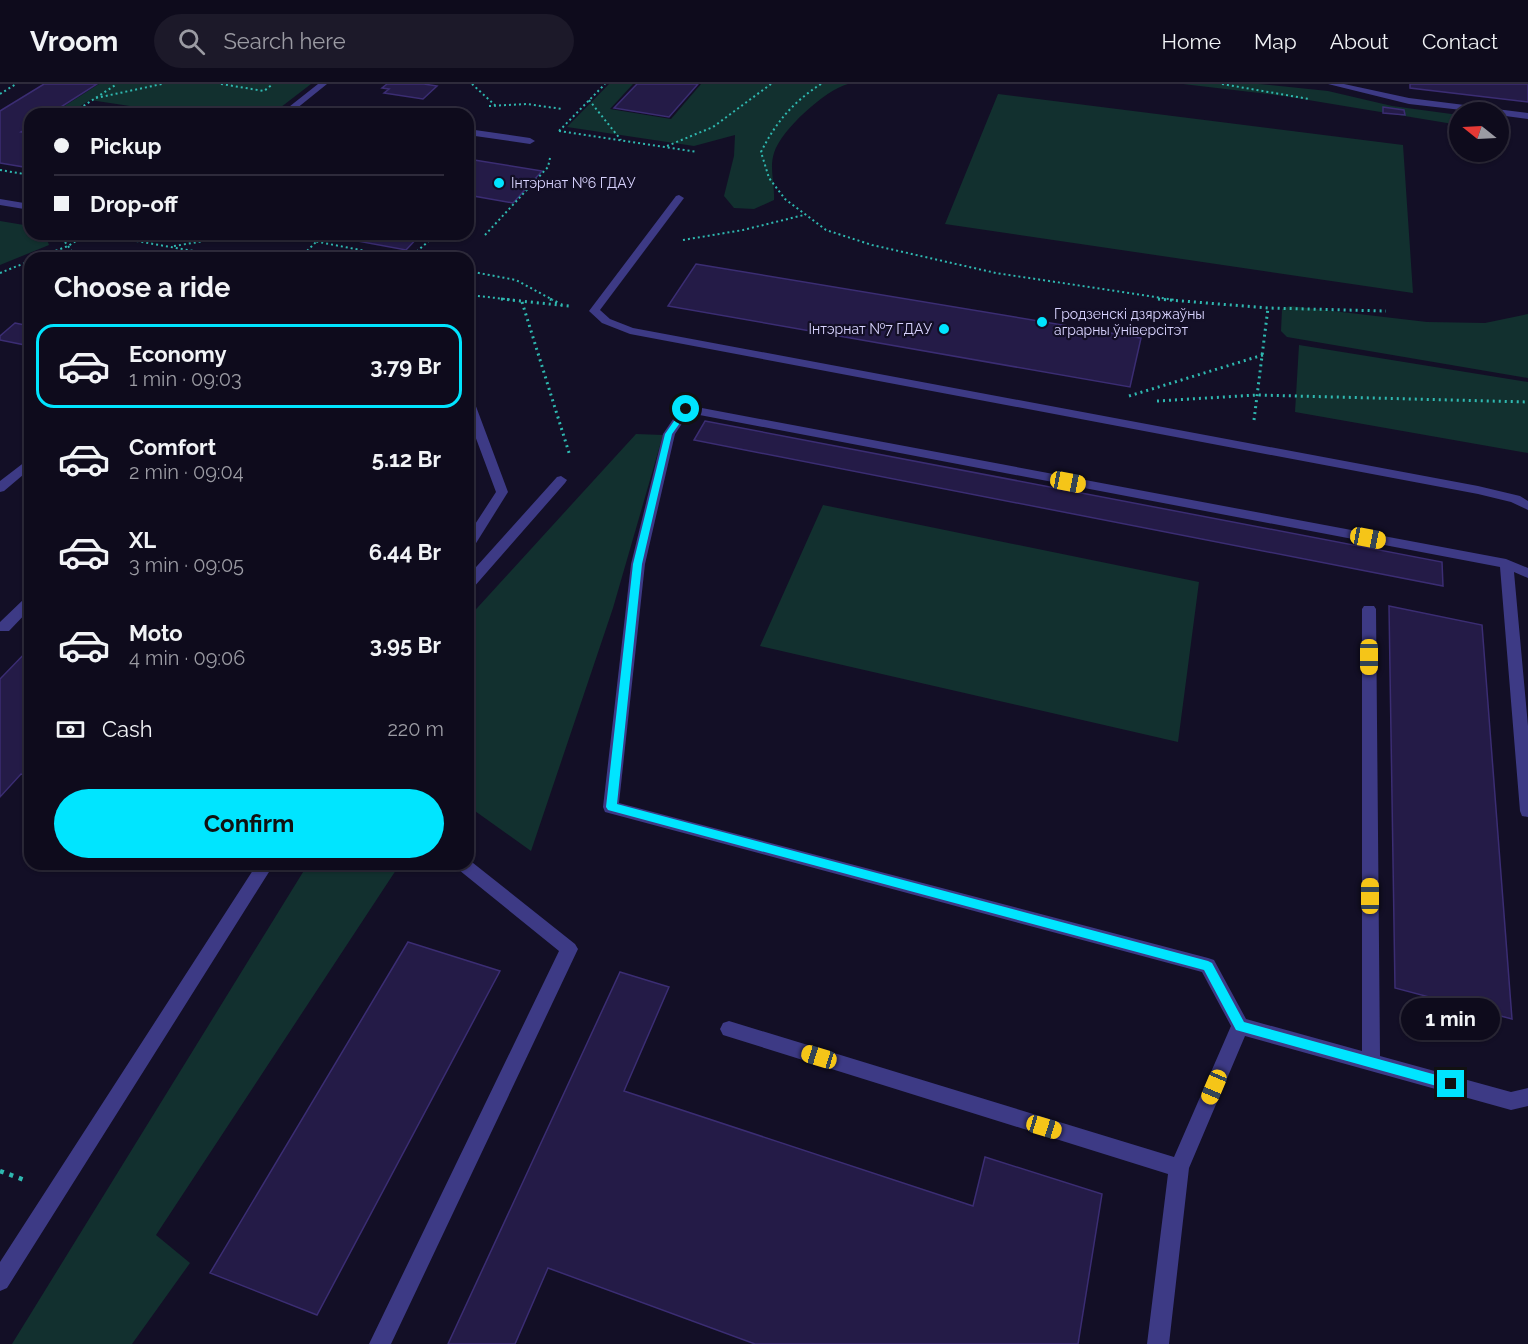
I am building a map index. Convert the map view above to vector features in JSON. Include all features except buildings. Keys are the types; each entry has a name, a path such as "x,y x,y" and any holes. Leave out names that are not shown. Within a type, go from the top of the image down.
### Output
{"lane":[{"path":"291,108 322,84"},
{"path":"1332,84 1383,91 1408,101 1528,116"},
{"path":"474,133 530,141"},
{"path":"680,198 594,311 606,321 630,331 1478,490 1515,498 1528,506"},
{"path":"0,202 24,206"},
{"path":"1528,573 1506,564 686,409 669,434 638,564 611,807 1208,966 1240,1026 1511,1101 1528,1096"},
{"path":"474,417 502,492 474,536"},
{"path":"0,489 24,467"},
{"path":"474,578 561,480"},
{"path":"1506,564 1528,811"},
{"path":"4,627 24,607"},
{"path":"1369,609 1371,1062"},
{"path":"0,1281 262,870"},
{"path":"380,1344 569,949 471,870"},
{"path":"1158,1344 1179,1168 1240,1026"},
{"path":"729,1029 1179,1168"}],"path":[{"path":"0,94 16,84"},
{"path":"80,108 117,84"},
{"path":"96,98 162,84"},
{"path":"221,84 264,91 273,84"},
{"path":"605,84 559,131 696,152"},
{"path":"663,147 681,142 713,127 771,84"},
{"path":"821,84 799,97 777,119 761,152 769,178 785,199 826,230 872,245 996,273 1150,298 1268,308 1386,311"},
{"path":"589,100 622,141"},
{"path":"486,236 548,167 549,154"},
{"path":"0,170 24,174"},
{"path":"644,246 743,230 805,215"},
{"path":"64,240 72,252"},
{"path":"52,252 78,240"},
{"path":"131,240 199,252"},
{"path":"170,247 212,240"},
{"path":"306,240 370,252"},
{"path":"416,252 430,240"},
{"path":"306,252 316,242"},
{"path":"0,273 24,263"},
{"path":"474,272 516,280 563,305"},
{"path":"474,296 563,305 594,311"},
{"path":"522,302 572,464 561,480"},
{"path":"1253,424 1268,308"},
{"path":"1118,400 1263,355"},
{"path":"1153,401 1257,396 1528,402"},
{"path":"0,1171 36,1185"}],"green space":[{"path":"99,84 311,84 280,108 143,108 90,100 77,108 61,108"},
{"path":"609,84 633,84 610,109 671,119 701,84 848,84 816,102 785,133 773,159 774,200 754,209 734,208 724,196 734,156 735,135 694,146 567,127"},
{"path":"1183,84 1259,84 1328,91 1392,106 1449,114 1449,123 1284,96"},
{"path":"998,94 1403,145 1413,293 945,224"},
{"path":"0,221 24,225 24,240 47,240 49,245 32,252 24,252 24,255 0,265"},
{"path":"1290,306 1427,322 1485,323 1528,314 1528,378 1287,337 1281,331 1282,309"},
{"path":"1299,345 1528,382 1528,453 1295,412"},
{"path":"636,434 663,435 613,608 531,851 474,810 474,611"},
{"path":"823,505 1199,582 1178,742 760,646"},
{"path":"304,870 396,870 156,1235 190,1263 132,1344 12,1344"}],"place":[{"name":"Інтэрнат №6 ГДАУ","path":"499,183"},
{"name":"Гродзенскі дзяржаўны аграрны ўніверсітэт","path":"1042,322"},
{"name":"Інтэрнат №7 ГДАУ","path":"944,329"}],"route":[{"path":"686,409 669,434 638,564 611,807 1208,966 1240,1026 1451,1084"}]}
